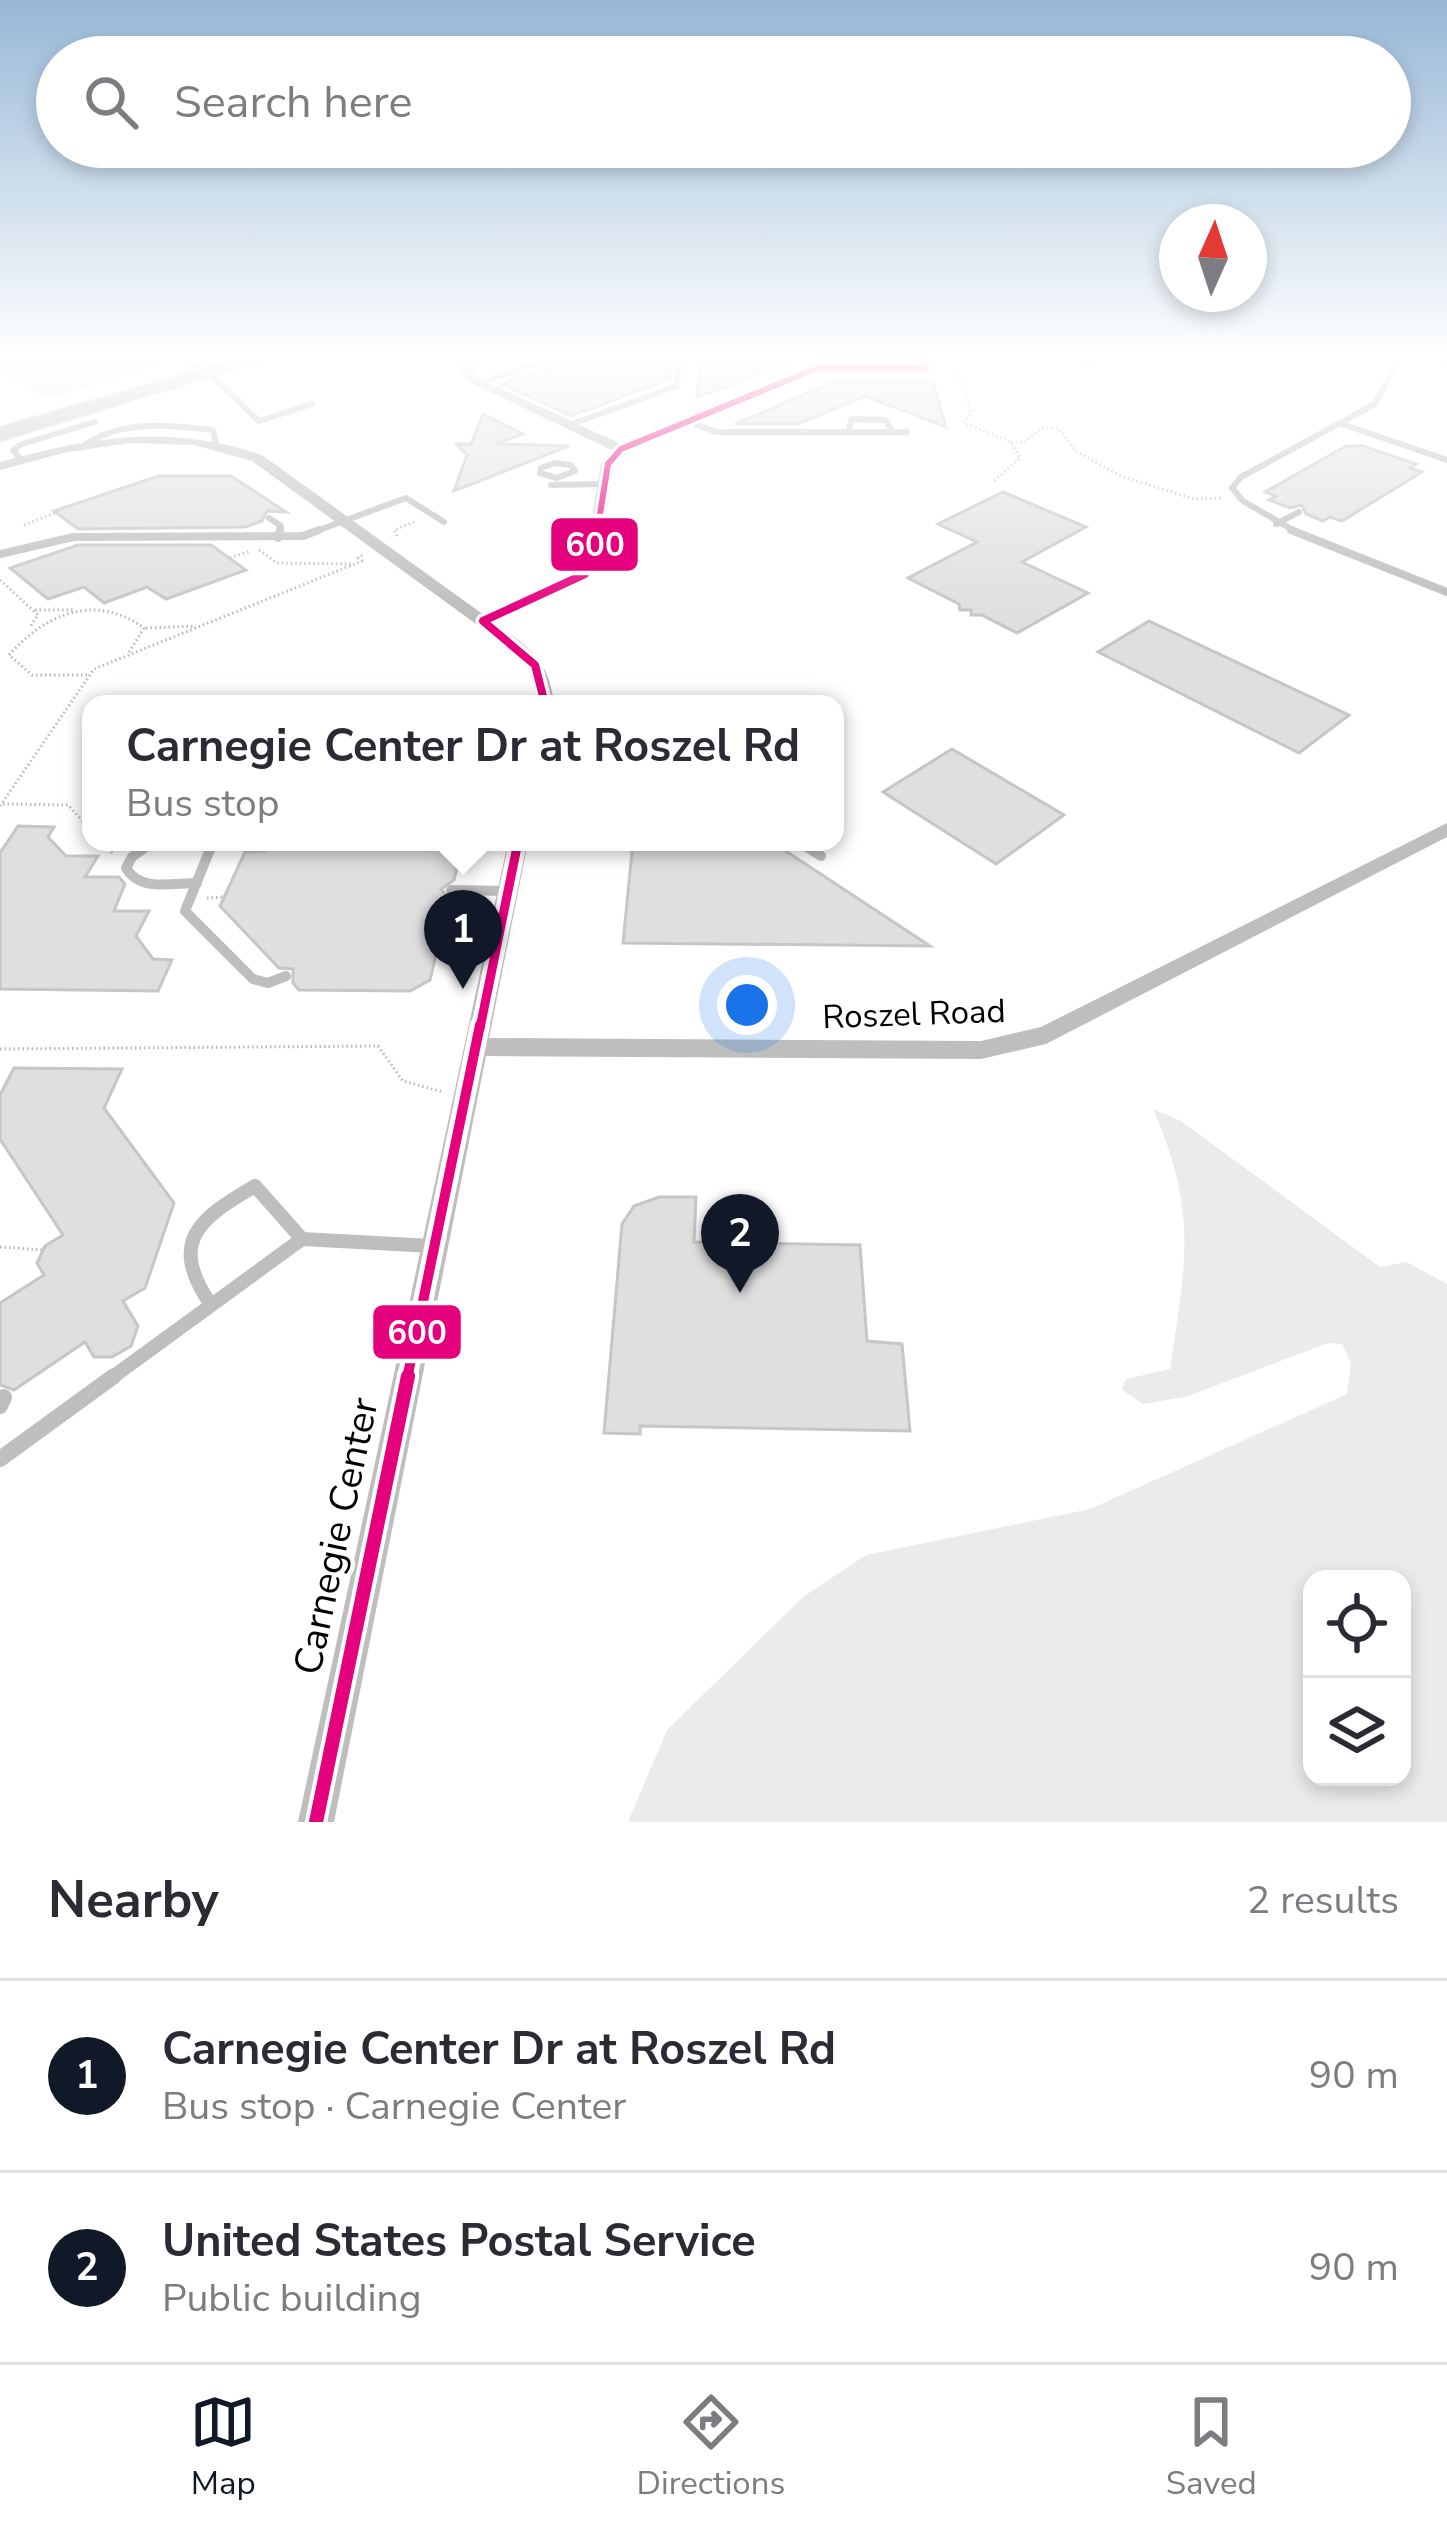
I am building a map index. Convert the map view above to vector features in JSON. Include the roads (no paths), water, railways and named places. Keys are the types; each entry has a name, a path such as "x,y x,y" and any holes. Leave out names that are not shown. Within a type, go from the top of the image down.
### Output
{"street":[{"path":"0,466 95,444"},
{"path":"216,444 265,462 483,621 537,665 544,695"},
{"path":"610,444 621,449"},
{"path":"483,621 585,574 592,561 608,464 633,444"},
{"name":"Roszel Road","path":"476,1047 981,1050 1018,1044 1046,1035 1447,829"},
{"name":"Carnegie Center","path":"316,1822 516,851"}],"lane":[{"path":"21,460 13,450 22,444"},
{"path":"1305,444 1233,483 1240,504 1276,524 1447,592"},
{"path":"1400,444 1447,460"},
{"path":"552,478 548,484 605,484"},
{"path":"0,554 73,536 303,536 406,498 444,522"},
{"path":"1276,524 1299,512"},
{"path":"269,518 281,526 278,538"},
{"path":"140,851 126,868 142,884 196,883"},
{"path":"209,851 185,911 253,980 268,983 286,976"},
{"path":"813,851 821,856"},
{"path":"451,890 508,891"},
{"path":"211,1305 189,1277 187,1253 215,1208 255,1186 302,1239"},
{"path":"0,1459 302,1239 435,1246"}],"place":[{"name":"Carnegie Center Dr at Roszel Rd","path":"463,989"},
{"name":"United States Postal Service","path":"740,1293"}]}
